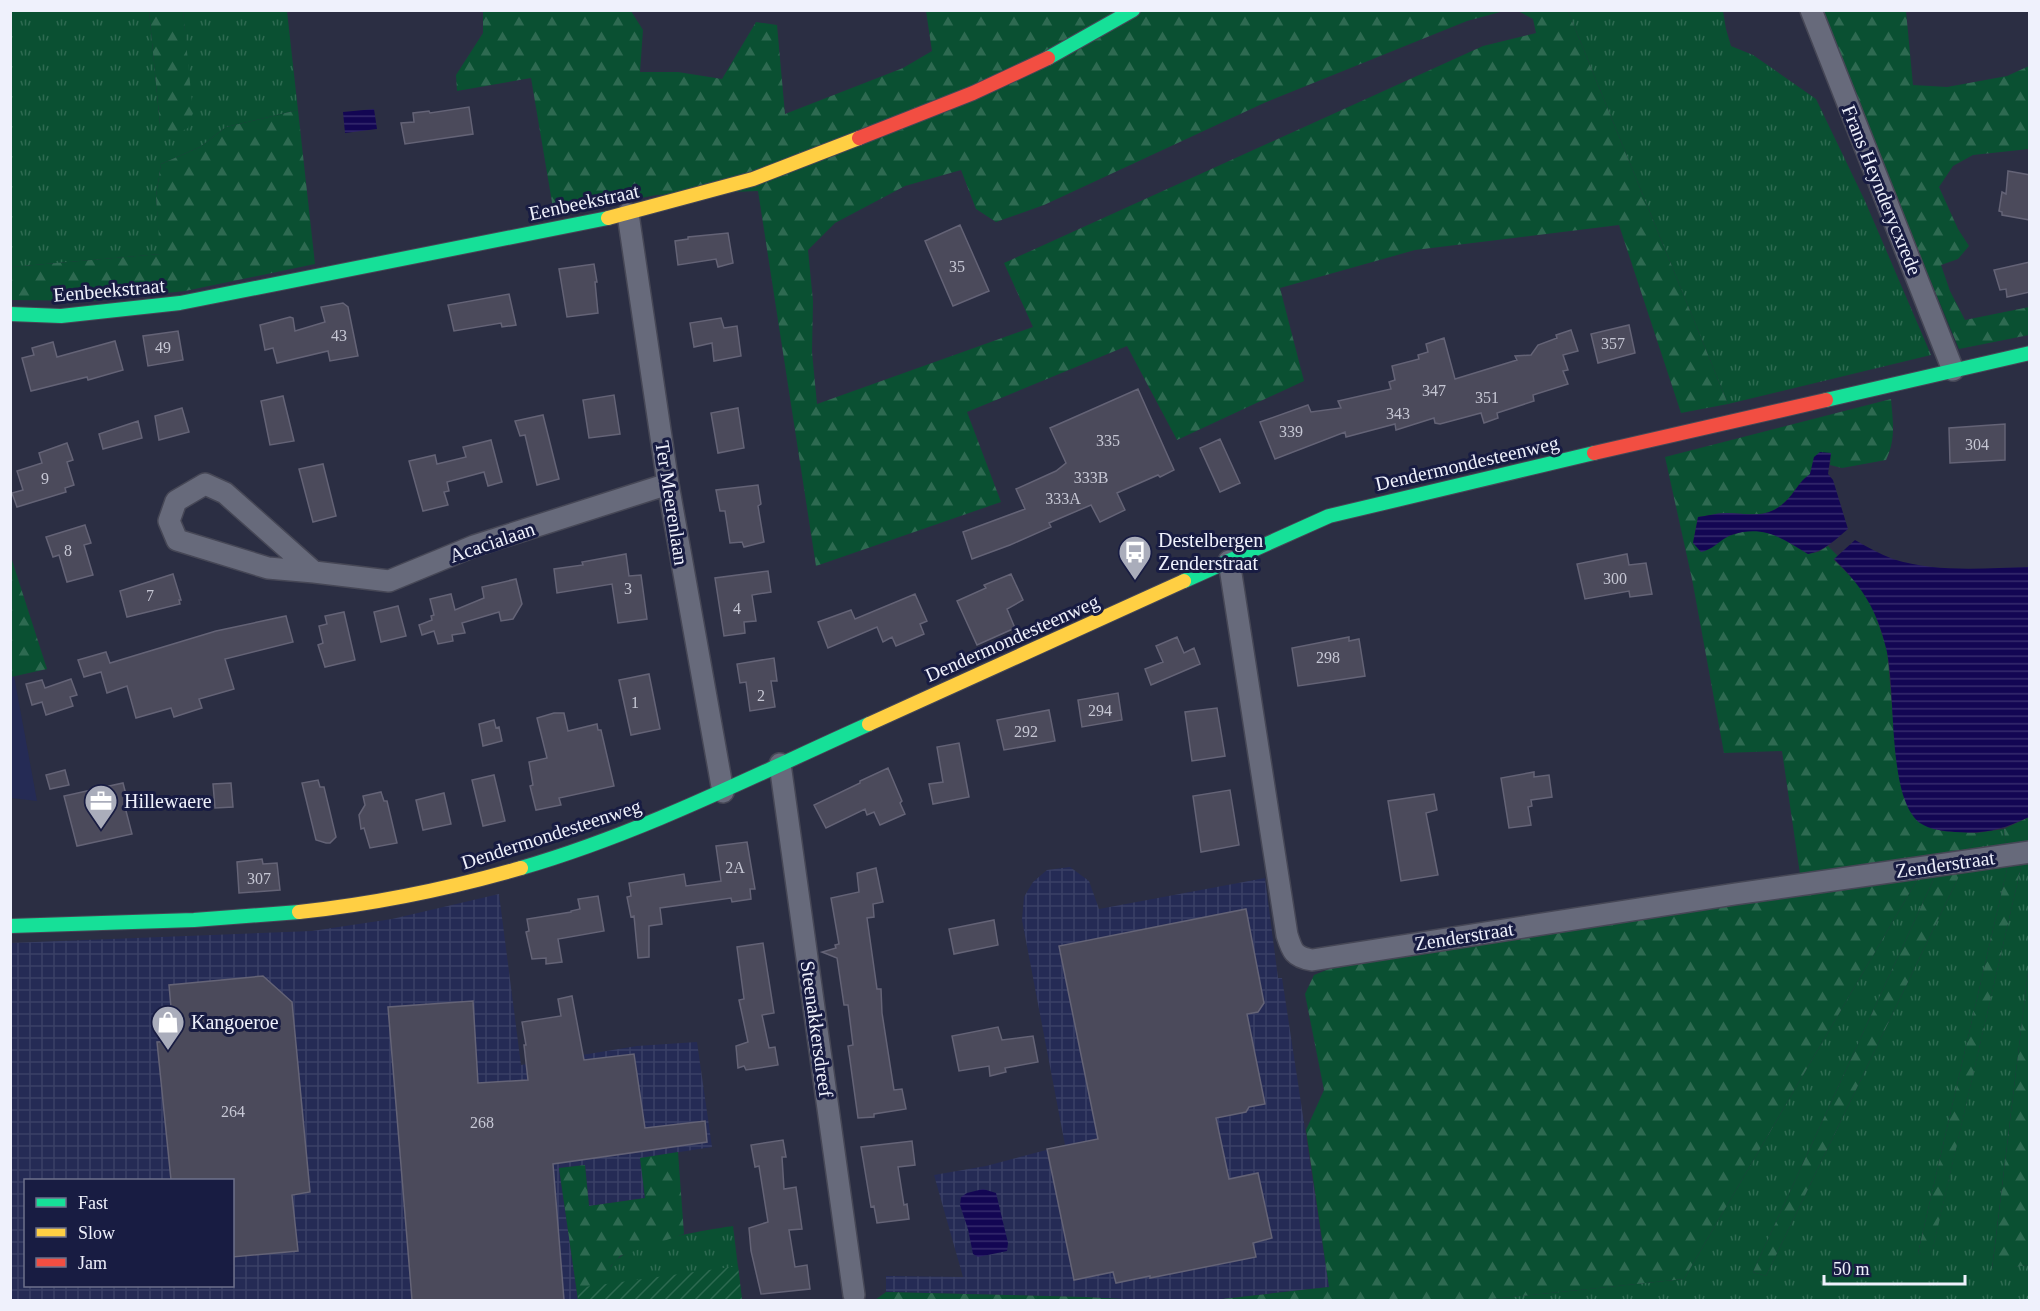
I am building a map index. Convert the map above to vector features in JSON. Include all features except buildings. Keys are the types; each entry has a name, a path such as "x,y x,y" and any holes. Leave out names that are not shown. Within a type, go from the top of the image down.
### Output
{"main road":[{"name":"Eenbeekstraat","path":"10,315 61,316 180,303 628,214 753,179 973,93 1060,53 1133,10"},
{"name":"Dendermondesteenweg","path":"10,926 275,916 380,902 528,866 639,827 723,792 780,764 1329,516 2030,353"}],"street":[{"name":"Frans Heynderycxrede","path":"1811,10 1953,370"},
{"name":"Ter Meerenlaan","path":"628,214 668,484 723,792"},
{"name":"Acacialaan","path":"314,572 225,493 205,484 176,501 169,521 177,540 268,568 389,581 474,546 668,484"},
{"name":"Zenderstraat","path":"1229,561 1287,935 1291,949 1300,958 1312,960 1735,894 2030,852"},
{"name":"Steenakkersdreef","path":"780,764 854,1295"}],"shaded area":[{"path":"374,109 377,129 345,133 343,112"},
{"path":"1820,452 1831,453 1828,474 1833,480 1848,529 1829,545 1808,554 1785,540 1753,531 1731,535 1701,552 1693,543 1698,517 1723,513 1757,514 1778,508 1810,474 1814,457"},
{"path":"1855,540 1893,559 1927,566 1961,569 2029,567 2029,817 1993,830 1955,832 1937,830 1924,825 1909,810 1897,767 1889,667 1882,634 1867,599 1853,579 1834,559"},
{"path":"14,676 37,801 11,798 10,677"},
{"path":"1070,867 1089,881 1099,909 1265,878 1278,978 1282,978 1329,1287 1213,1300 886,1292 886,1276 963,1277 934,1175 986,1166 1065,1145 1022,920 1024,897 1033,882 1047,870"},
{"path":"499,894 521,1065 637,1046 697,1042 712,1147 641,1158 645,1198 589,1206 585,1165 559,1168 578,1300 11,1300 10,943 312,931 392,919"},
{"path":"983,1189 996,1193 1008,1243 1007,1251 978,1257 973,1254 960,1205 961,1197"}],"green space":[{"path":"11,11 149,11 160,125 187,60 183,11 287,11 298,110 226,127 200,147 161,164 156,196 161,254 11,267"},
{"path":"149,11 183,11 193,113 188,128 174,135 160,125"},
{"path":"483,11 631,11 643,30 640,72 678,72 722,79 756,22 777,25 785,114 903,68 932,51 926,11 1504,11 1467,21 1264,103 1044,205 996,222 976,209 961,170 905,186 835,223 808,250 813,301 812,352 817,404 1033,327 1004,263 1483,46 1536,33 1533,19 1518,11 1568,11 1728,404 1681,413 1619,225 1415,250 1280,288 1304,381 1177,440 1127,346 967,412 1001,502 816,566 758,191 657,195 554,214 531,78 457,91 456,75 483,33"},
{"path":"1568,11 1723,11 1731,46 1753,55 1816,99 1865,201 1931,355 1728,404"},
{"path":"1818,11 1906,11 1913,85 1947,87 2007,76 2029,66 2029,149 1973,155 1953,166 1939,187 1958,229 1969,246 1958,259 1941,265 1950,291 1965,320 2029,307 2029,335 1959,349"},
{"path":"298,110 315,264 185,291 92,301 11,300 11,267 160,254 156,196 161,164 200,147 226,127"},
{"path":"1891,399 1893,438 1886,460 1842,468 1830,465 1831,453 1814,457 1810,475 1778,508 1757,514 1723,513 1698,517 1693,543 1707,550 1731,535 1753,531 1772,534 1808,554 1818,552 1828,546 1838,556 1834,560 1862,588 1874,611 1887,649 1897,764 1941,831 1977,833 1968,851 1800,874 1782,751 1724,753 1692,579 1665,457"},
{"path":"10,554 47,669 11,677 10,677"},
{"path":"2029,817 2029,842 2006,846 2004,829"},
{"path":"2004,829 2006,846 1968,851 1977,833"},
{"path":"2029,862 2029,964 1992,1269 2029,1265 2029,1300 1482,1300 1684,1279 1920,875 1937,872 1753,1272 1766,1276 1962,870 2008,865 1918,1253 1931,1256 2022,863"},
{"path":"2022,863 1931,1257 1918,1253 2008,865"},
{"path":"1962,870 1766,1276 1753,1272 1937,872"},
{"path":"1920,875 1684,1279 1482,1300 1213,1300 1329,1287 1306,1130 1324,1090 1305,994 1314,975 1339,965"},
{"path":"2029,964 2029,1265 1992,1270"},
{"path":"678,1152 684,1234 620,1256 611,1266 603,1300 578,1300 559,1168 585,1165 589,1206 645,1198 640,1158"},
{"path":"733,1226 742,1300 603,1300 610,1269 620,1257 668,1238"},
{"path":"738,1266 742,1300 578,1300 577,1288"},
{"path":"886,1292 1085,1297 1141,1300 875,1300"}],"traffic: fast":[{"path":"1048,58 1133,10"},
{"path":"10,314 61,316 180,303 608,218"},
{"path":"1826,400 2030,353"},
{"path":"1184,581 1329,516 1594,453"},
{"path":"521,868 654,821 869,724"},
{"path":"10,926 194,920 299,912"}],"traffic: slow":[{"path":"608,218 753,179 859,138"},
{"path":"869,724 1184,581"},
{"path":"299,912 411,895 521,868"}],"traffic: jam":[{"path":"859,138 973,93 1048,58"},
{"path":"1594,453 1826,400"}],"place":[{"name":"Destelbergen Zenderstraat","path":"1135,581"},
{"name":"Hillewaere","path":"101,830"},
{"name":"Kangoeroe","path":"168,1051"}]}
